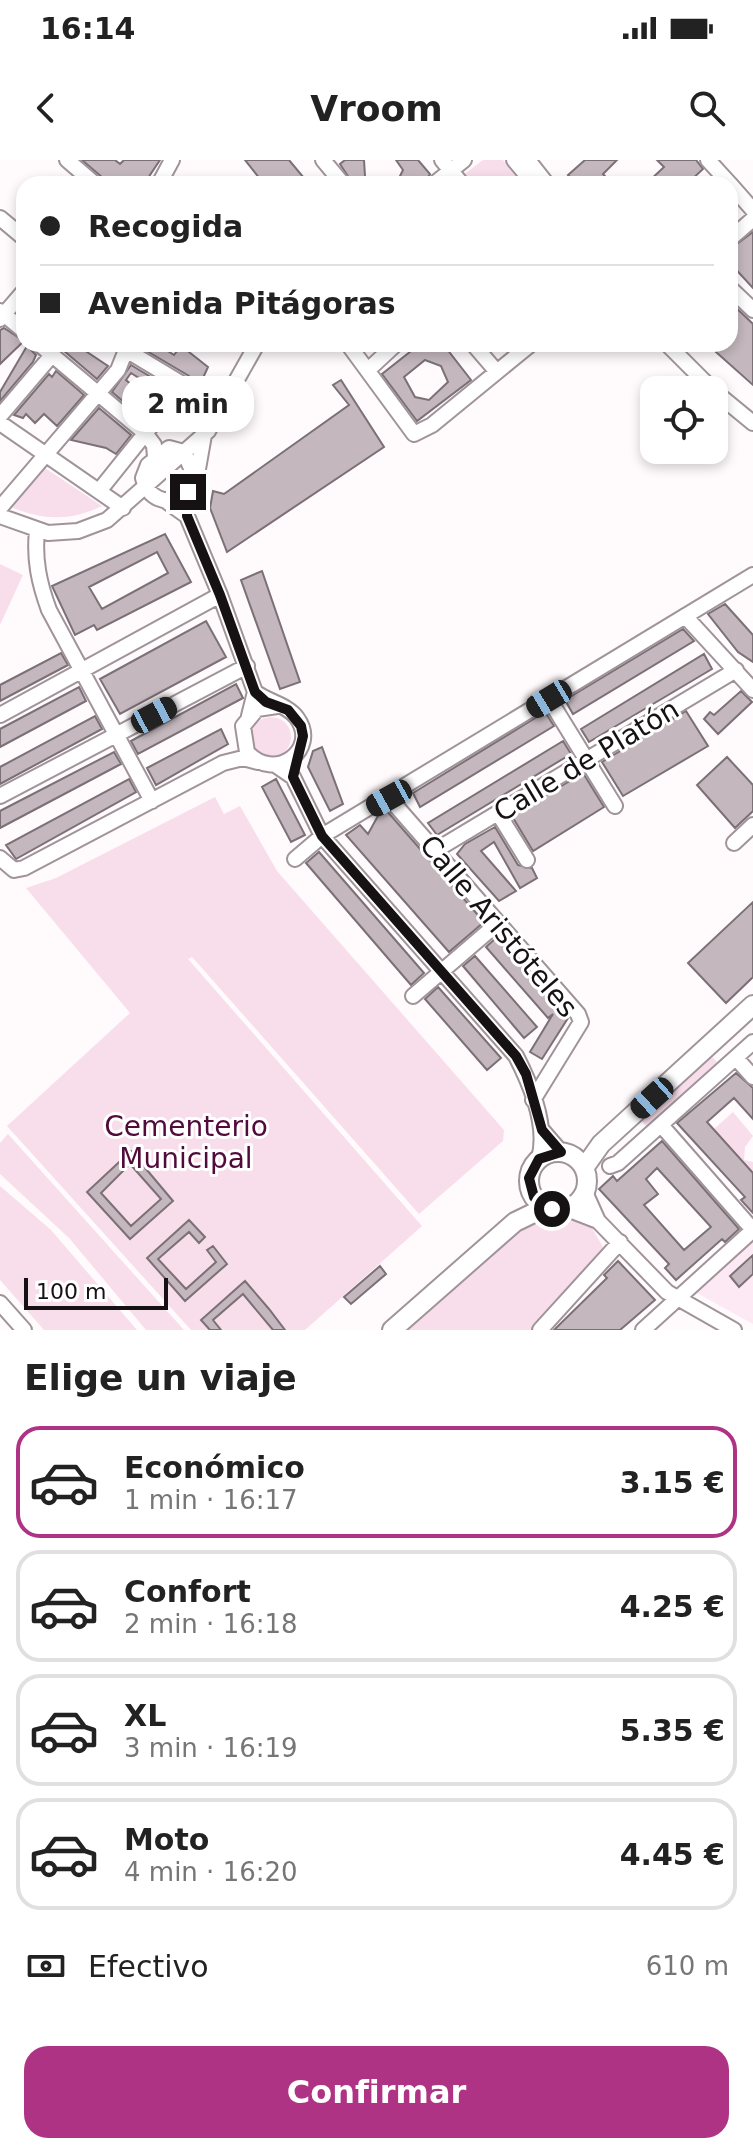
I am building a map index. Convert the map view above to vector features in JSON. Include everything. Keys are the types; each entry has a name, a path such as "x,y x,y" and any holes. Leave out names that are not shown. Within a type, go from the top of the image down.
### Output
{"main road":[{"path":"515,1222 526,1204 530,1172 539,1159 572,1158 601,1144 753,1005"},
{"path":"392,1330 515,1222 546,1207 567,1209 585,1192 572,1158"},
{"path":"530,1188 546,1207"}],"street":[{"path":"67,160 86,176"},
{"path":"323,160 336,176"},
{"path":"446,166 464,160"},
{"path":"514,160 527,176"},
{"path":"528,160 541,176"},
{"path":"708,160 722,176"},
{"path":"738,194 753,210"},
{"path":"738,296 753,310"},
{"path":"1,315 16,299"},
{"path":"48,352 156,446 184,452"},
{"path":"0,508 48,456 118,370 123,352"},
{"path":"133,352 184,385 145,471 145,488 157,499 166,501 187,516"},
{"path":"223,763 242,737 255,692 187,516 188,492 204,435 252,352"},
{"path":"354,352 414,434 432,425 521,352"},
{"path":"368,370 387,352"},
{"path":"480,352 497,372"},
{"path":"675,352 698,376"},
{"path":"0,416 52,355"},
{"path":"728,403 753,423"},
{"path":"0,423 123,508"},
{"path":"0,516 37,531 78,531 107,520 204,435"},
{"path":"99,491 126,457 156,446"},
{"path":"184,452 194,475"},
{"path":"166,501 188,492"},
{"path":"37,531 34,549 40,585 115,736 152,801"},
{"path":"295,859 322,836 753,575"},
{"path":"0,715 220,595"},
{"path":"685,616 753,690"},
{"path":"0,796 247,666"},
{"name":"Calle de Platón","path":"436,850 736,670"},
{"path":"255,692 288,710 301,726 301,747 295,755 277,766"},
{"path":"549,699 615,806"},
{"path":"249,716 267,706 277,706"},
{"path":"242,737 247,752 258,762"},
{"path":"293,777 295,755"},
{"path":"0,858 14,870 223,763 243,758 277,766 293,777 322,836 516,1056 542,1130 539,1159"},
{"name":"Calle Aristóteles","path":"389,798 578,1014 581,1022 533,1100"},
{"path":"498,813 527,860"},
{"path":"734,843 753,825"},
{"path":"413,996 498,923"},
{"path":"610,1166 661,1125 753,1042"},
{"path":"736,1058 753,1077"},
{"path":"643,1330 753,1230 661,1125"},
{"path":"542,1130 572,1158"},
{"path":"585,1192 598,1221 667,1292 734,1330"},
{"path":"567,1209 598,1221"},
{"path":"540,1330 620,1242"},
{"path":"0,1303 24,1330"},
{"path":"0,1328 12,1317"}],"shaded area":[{"path":"753,1242 753,1324 697,1293"}],"green space":[{"path":"483,160 503,160 516,176 462,176"},
{"path":"42,466 102,506 78,515 55,517 8,506"},
{"path":"0,564 23,575 0,625"},
{"path":"271,717 285,723 291,737 285,751 271,757 257,751 251,737 257,723"},
{"name":"Cementerio Municipal","path":"215,797 224,814 240,806 277,871 504,1130 503,1141 419,1214 192,957 188,959 422,1226 305,1330 191,1330 7,1126 130,1013 26,888 56,878"},
{"path":"711,1056 717,1062 646,1126 641,1120"},
{"path":"733,1112 753,1136 745,1147 744,1160 753,1162 753,1173 714,1129"},
{"path":"8,1134 184,1330 146,1330 69,1238 0,1174 0,1143"},
{"path":"0,1186 51,1230 137,1330 44,1330 0,1280"},
{"path":"573,1217 592,1228 603,1247 536,1330 407,1330 518,1228"}],"building":[{"path":"82,160 115,160 120,164 124,160 160,160 149,176 101,176"},
{"path":"245,160 289,160 302,176 258,176"},
{"path":"345,160 364,160 365,176 348,176 340,164"},
{"path":"396,160 418,160 430,174 400,176 403,170"},
{"path":"585,160 617,160 603,174 605,176 568,175"},
{"path":"657,160 696,160 703,169 696,176 654,176 664,167"},
{"path":"753,232 753,288 738,272 738,243"},
{"path":"738,310 753,324 753,385 716,352 738,352"},
{"path":"4,328 16,336 16,349 0,364 0,330"},
{"path":"23,352 33,352 36,355 33,362 0,401 0,392"},
{"path":"65,352 87,352 108,366 97,379"},
{"path":"148,352 169,352 174,355 176,352 189,352 208,367 198,389 189,376"},
{"path":"410,352 449,352 471,380 417,421 382,374","holes":["425,360 441,366 448,382 429,400 415,397 404,377"]},
{"path":"131,365 169,388 164,394 131,373 126,380 139,391 134,399 145,409 153,402 156,405 144,419 112,392"},
{"path":"56,371 84,395 57,426 44,414 35,423 26,414 23,418 14,415 49,374 52,377"},
{"path":"341,380 384,447 227,552 210,508 213,491 224,494 349,405 333,385"},
{"path":"99,408 131,435 116,454 106,448 71,440"},
{"path":"165,534 191,582 97,630 94,625 75,635 52,586","holes":["157,552 168,573 102,609 89,587"]},
{"path":"262,571 300,682 280,689 241,580"},
{"path":"725,604 753,635 753,662 738,652 708,614"},
{"path":"206,621 226,657 120,714 100,679"},
{"path":"683,629 694,641 573,714 565,700"},
{"path":"61,653 68,665 0,701 0,685"},
{"path":"704,654 712,669 589,742 581,729"},
{"path":"236,684 243,698 138,754 131,741"},
{"path":"79,687 86,701 0,747 0,729"},
{"path":"741,691 752,702 718,734 704,719 710,712 714,715"},
{"path":"686,711 708,746 623,796 602,762"},
{"path":"545,712 554,726 420,807 413,793"},
{"path":"95,716 102,729 0,784 0,767"},
{"path":"221,729 228,744 156,785 147,768"},
{"path":"563,741 571,754 437,835 428,823"},
{"path":"322,747 343,804 330,811 308,767 313,751"},
{"path":"114,752 121,764 0,828 0,811"},
{"path":"727,757 753,785 753,811 735,828 697,785"},
{"path":"583,773 604,807 533,851 512,816"},
{"path":"129,779 136,792 16,859 6,845"},
{"path":"276,779 305,835 291,842 262,787"},
{"path":"386,810 484,922 449,952 346,835 360,825 368,834 379,814"},
{"path":"495,827 518,865 532,868 537,878 520,888 494,842 481,851 516,891 499,901 457,854 465,844"},
{"path":"319,852 424,973 411,985 306,863"},
{"path":"753,902 753,977 726,1003 688,963"},
{"path":"497,937 568,1018 542,1059 530,1052 553,1014 548,1018 486,947"},
{"path":"475,956 537,1027 524,1038 463,966"},
{"path":"438,987 501,1058 487,1070 425,999"},
{"path":"736,1073 753,1088 753,1119 734,1098 707,1122 753,1173 753,1213 741,1200 745,1197 677,1123"},
{"path":"662,1141 739,1229 725,1242 722,1239 676,1280 665,1268 669,1264 599,1189 613,1176 617,1181","holes":["657,1168 711,1227 684,1250 644,1205 658,1194 646,1179"]},
{"path":"131,1151 173,1201 130,1239 87,1192","holes":["130,1164 161,1199 131,1226 101,1193"]},
{"path":"189,1220 205,1237 199,1243 189,1232 158,1259 186,1289 216,1262 207,1250 213,1246 227,1264 185,1301 147,1258"},
{"path":"753,1255 753,1274 739,1287 730,1276"},
{"path":"618,1261 655,1300 620,1330 554,1330 607,1278 604,1275"},
{"path":"380,1266 386,1274 351,1304 344,1297"},
{"path":"245,1281 285,1330 273,1330 243,1294 213,1320 221,1330 210,1330 201,1320"}],"route":[{"path":"188,492 187,516 255,692 266,702 288,710 301,726 303,736 301,747 295,755 293,777 322,836 516,1056 526,1074 542,1130 561,1152 539,1159 529,1178 534,1197 552,1209"}]}
